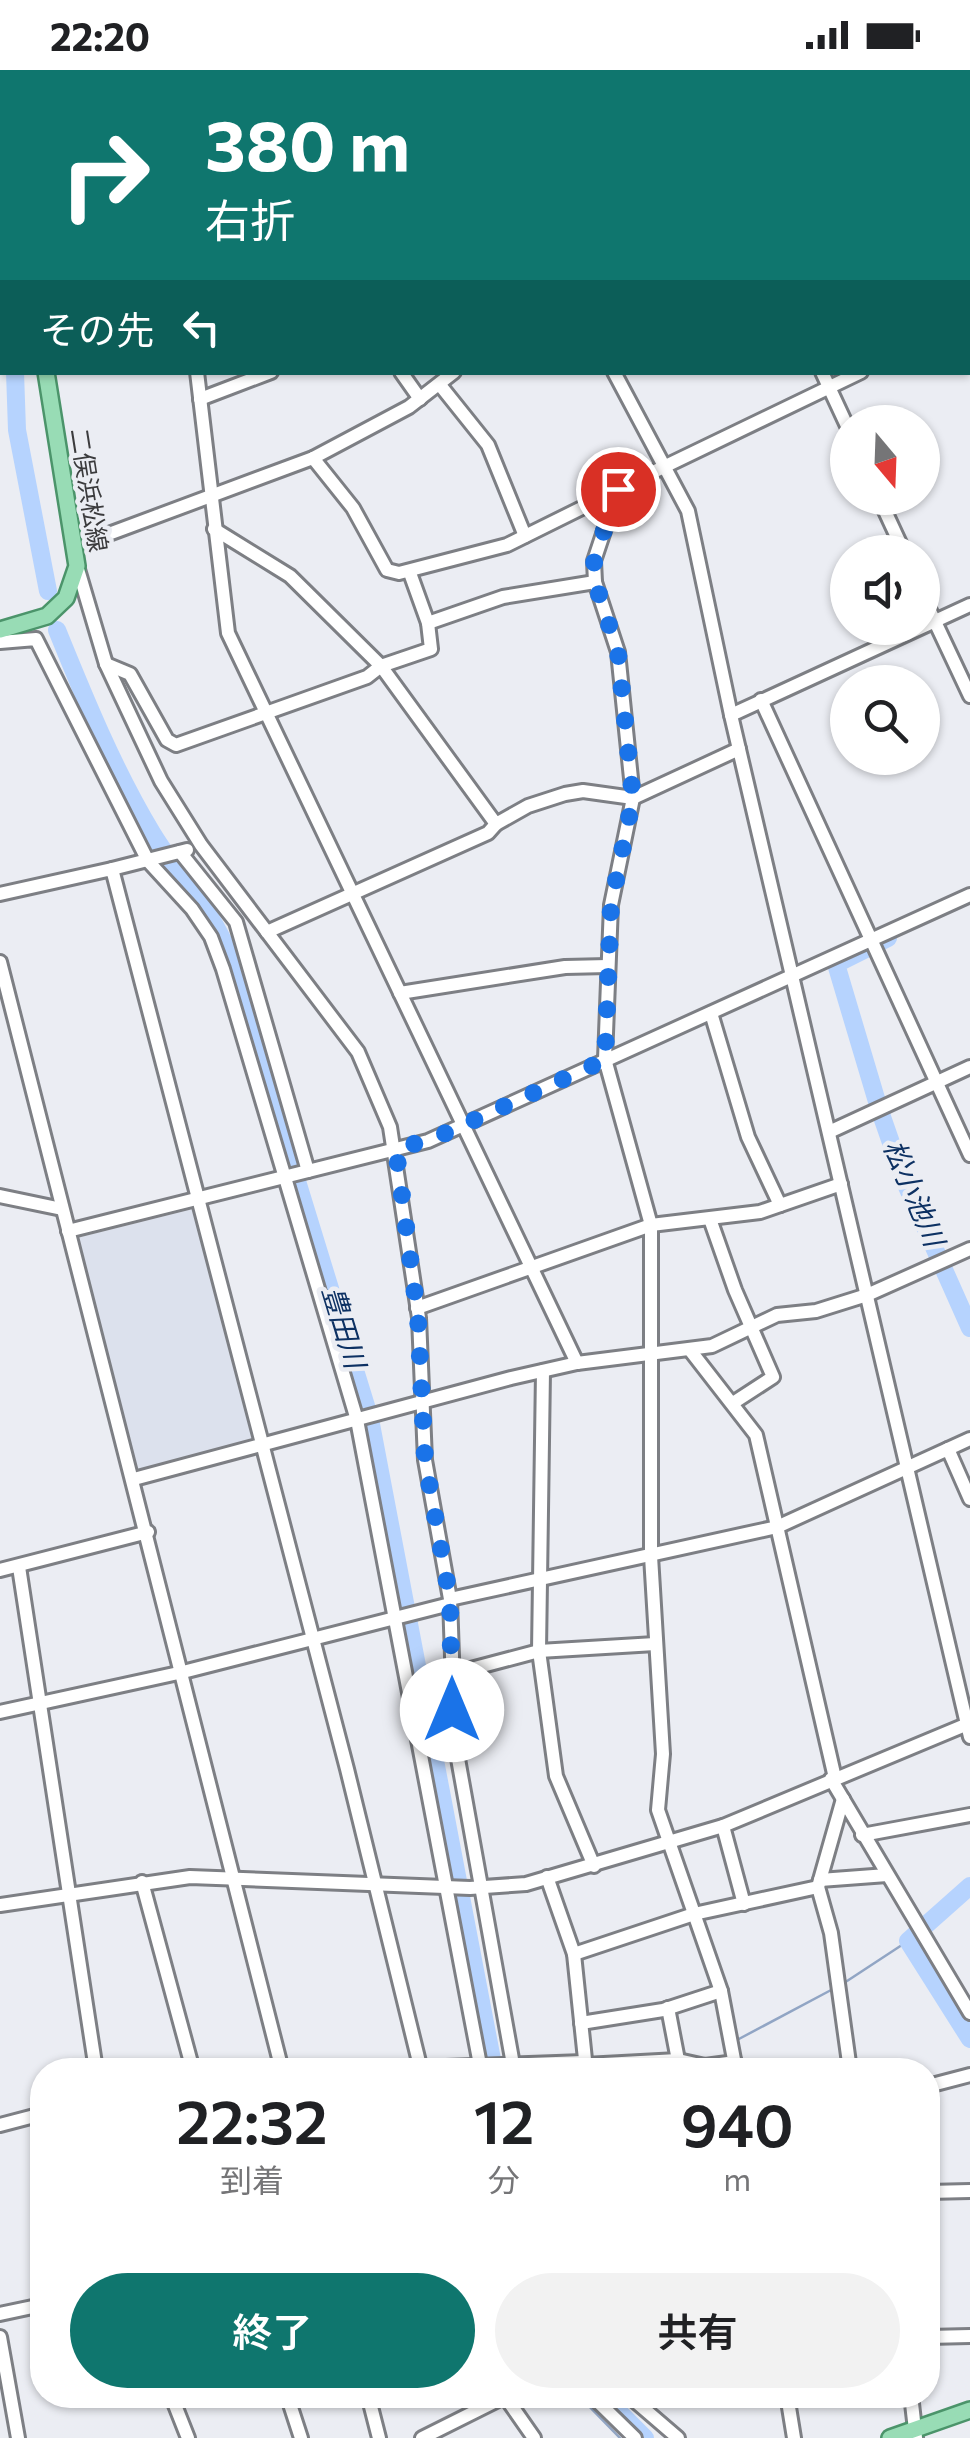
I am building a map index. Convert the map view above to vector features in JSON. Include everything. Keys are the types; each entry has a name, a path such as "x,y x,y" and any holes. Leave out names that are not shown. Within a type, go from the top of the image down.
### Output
{"main road":[{"name":"二俣浜松線","path":"0,630 47,616 66,598 76,566 46,375"},
{"path":"890,2438 916,2434 970,2410"}],"street":[{"path":"196,375 228,632 577,1363"},
{"path":"200,399 263,375"},
{"path":"403,375 420,398"},
{"path":"106,535 313,458 440,386 451,375"},
{"path":"0,1904 190,1878 474,1888 526,1884 723,1826 969,1728 739,750 688,511 616,375"},
{"path":"823,375 837,405"},
{"path":"313,458 353,508 387,570 410,572 487,553 855,375"},
{"path":"440,386 488,444 525,536"},
{"path":"618,489 594,560 595,582 618,652 633,798 616,866 605,1060 651,1225 651,1556 663,1722 658,1810 721,1991 734,2058"},
{"path":"214,529 290,576 381,666 496,824"},
{"path":"76,566 106,664 161,781 201,845 370,1074 396,1150 417,1308 425,1460 450,1602 454,1742 474,1888 508,2058"},
{"path":"106,664 130,674 167,740 176,745 367,678 381,666 431,649 428,623 410,572"},
{"path":"428,623 504,598 595,582"},
{"path":"940,620 970,606"},
{"path":"940,631 970,696"},
{"path":"0,642 36,639 151,860 211,938 358,1420 479,2058"},
{"path":"731,715 884,645"},
{"path":"761,700 970,1155"},
{"path":"268,932 351,891 488,833 528,806 583,791 633,798 739,750"},
{"path":"0,894 201,845"},
{"path":"178,852 236,922 306,1171"},
{"path":"112,869 418,2058"},
{"path":"68,1231 396,1150 465,1125 970,895"},
{"path":"0,962 279,2058"},
{"path":"400,992 566,968 608,966"},
{"path":"711,1013 748,1137 780,1205"},
{"path":"828,1132 970,1067"},
{"path":"417,1308 535,1270 651,1225 710,1219 780,1205 841,1184"},
{"path":"0,1196 62,1209"},
{"path":"710,1219 773,1377 733,1403"},
{"path":"134,1479 577,1363 712,1346 777,1316 816,1311 867,1295 970,1249"},
{"path":"690,1350 756,1435 833,1779 862,1835 970,2013"},
{"path":"543,1371 538,1651 556,1776 594,1866"},
{"path":"0,1712 42,1706 183,1672 537,1579 777,1527 970,1439"},
{"path":"948,1449 970,1498"},
{"path":"0,1570 148,1532"},
{"path":"19,1568 94,2058"},
{"path":"452,1674 538,1651 655,1644"},
{"path":"842,1800 819,1884 848,2058"},
{"path":"862,1835 970,1815"},
{"path":"723,1826 744,1904"},
{"path":"574,1954 694,1914 819,1884 887,1875"},
{"path":"547,1877 574,1954 584,2058"},
{"path":"142,1882 190,2058"},
{"path":"581,2022 668,2008 721,1991"},
{"path":"668,2008 678,2058"},
{"path":"940,2083 970,2075"},
{"path":"0,2125 30,2117"},
{"path":"940,2192 970,2191"},
{"path":"0,2314 30,2308"},
{"path":"940,2337 970,2336"},
{"path":"0,2337 18,2438"},
{"path":"175,2408 188,2438"},
{"path":"291,2408 301,2438"},
{"path":"371,2408 379,2438"},
{"path":"422,2438 485,2408"},
{"path":"513,2408 534,2438"},
{"path":"604,2408 635,2438"},
{"path":"643,2408 678,2438"},
{"path":"789,2408 794,2438"},
{"path":"913,2408 916,2434"}],"shaded area":[{"path":"193,1209 254,1440 137,1473 77,1238"}],"waterway":[{"name":"豊田川","path":"15,375 17,430 48,591"},
{"name":"豊田川","path":"57,630 125,784 224,943 370,1419 492,2058"},
{"name":"松小池川","path":"878,1105 836,964 888,938"},
{"name":"松小池川","path":"881,1114 904,1180 970,1328"},
{"name":"松小池川","path":"970,1886 908,1941 970,2039"},
{"path":"898,1904 916,1937"},
{"path":"844,1983 908,1941"},
{"path":"930,1960 943,1982"},
{"path":"738,2049 737,2040 833,1989"},
{"path":"591,2408 620,2438"},
{"name":"豊田川","path":"615,2408 645,2438"}],"route":[{"path":"452,1710 450,1599 425,1460 418,1318 396,1150 428,1141 605,1060 611,905 633,798 618,652 595,582 594,560 618,489"}]}
